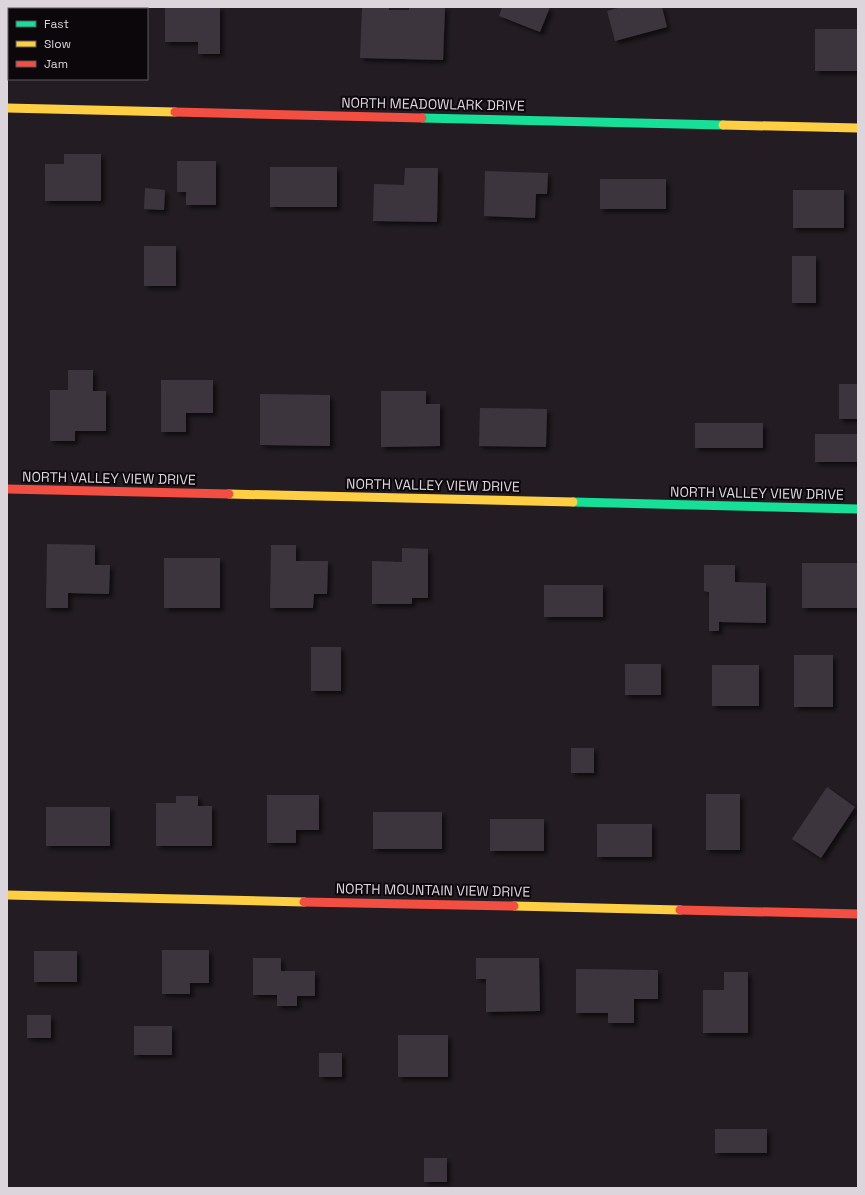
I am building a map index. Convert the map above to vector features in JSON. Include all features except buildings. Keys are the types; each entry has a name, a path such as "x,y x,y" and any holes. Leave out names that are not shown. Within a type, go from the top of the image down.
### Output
{"street":[{"name":"NORTH MEADOWLARK DRIVE","path":"7,108 858,128"},
{"name":"NORTH VALLEY VIEW DRIVE","path":"7,489 858,509"},
{"name":"NORTH MOUNTAIN VIEW DRIVE","path":"7,895 858,914"}],"traffic: fast":[{"path":"422,118 723,125"},
{"path":"573,502 858,509"}],"traffic: slow":[{"path":"7,108 175,112"},
{"path":"723,125 858,128"},
{"path":"229,494 573,502"},
{"path":"7,895 304,902"},
{"path":"514,906 680,910"}],"traffic: jam":[{"path":"175,112 422,118"},
{"path":"7,489 229,494"},
{"path":"304,902 514,906"},
{"path":"680,910 858,914"}]}
